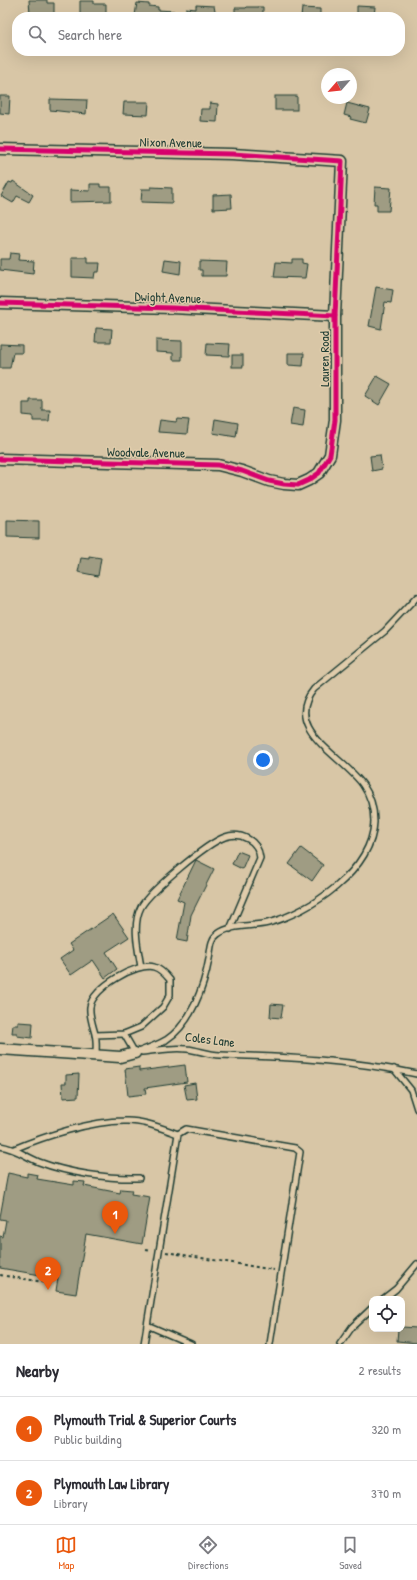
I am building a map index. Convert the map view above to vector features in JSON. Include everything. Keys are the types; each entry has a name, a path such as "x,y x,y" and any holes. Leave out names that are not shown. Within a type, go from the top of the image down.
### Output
{"street":[{"name":"Nixon Avenue","path":"0,149 232,154 342,161"},
{"name":"Lauren Road","path":"289,485 304,483 315,477 324,468 330,455 335,420 336,316 342,161"},
{"name":"Dwight Avenue","path":"0,303 172,308 336,316"},
{"name":"Woodvale Avenue","path":"0,459 225,466 270,481 289,485"},
{"name":"Coles Lane","path":"0,1049 120,1057 135,1052"}],"lane":[{"path":"124,1034 135,1052 167,1039 183,1023 194,1004 202,986 213,939 217,934 230,929 273,921 304,908 331,891 353,869 363,856 370,840 374,823 373,813 367,793 352,771 329,752 318,739 304,720 303,710 308,696 314,689 385,630 417,597"},
{"path":"141,967 137,939 137,920 141,907 164,883 211,843 235,835 243,836 252,840 259,850 260,858 230,929"},
{"path":"95,1035 124,1034 141,1027 163,1007 170,995 170,980 162,971 153,967 141,967 123,974 101,989 94,997 90,1006 95,1035 96,1056"},
{"name":"Coles Lane","path":"135,1052 165,1048 187,1049 217,1055 336,1061 394,1069 417,1074"},
{"path":"394,1069 411,1090 417,1109"},
{"path":"14,1149 39,1138 124,1121 156,1127 178,1134 186,1130 295,1148 300,1152 270,1344"},
{"path":"144,1344 178,1134"},
{"path":"0,1146 14,1149 28,1158 56,1168 116,1177 139,1178"},
{"path":"387,1296 396,1289 417,1264"},
{"path":"340,1344 352,1327 369,1311"},
{"path":"147,1325 191,1344"}],"path":[{"path":"146,1250 281,1271"},
{"path":"0,1275 49,1282"}],"building":[{"path":"29,0 47,0 47,3 54,3 54,12 30,12"},
{"path":"80,1 94,1 94,4 106,4 106,12 80,12"},
{"path":"137,3 149,4 149,6 158,7 158,10 174,11 174,12 136,12"},
{"path":"196,5 214,6 215,12 186,12 186,8 196,9"},
{"path":"357,6 375,7 374,12 357,12"},
{"path":"263,7 263,12 235,12 235,8"},
{"path":"302,8 320,9 320,12 302,12"},
{"path":"0,96 10,96 9,114 0,113"},
{"path":"275,96 297,96 297,110 275,110"},
{"path":"50,99 87,100 86,114 50,110"},
{"path":"124,102 149,102 148,115 123,114"},
{"path":"210,103 218,104 217,122 200,121 201,109 210,109"},
{"path":"347,104 370,109 366,123 350,119 351,117 344,115"},
{"path":"13,181 33,195 29,202 17,196 13,203 1,196 9,182 12,183"},
{"path":"90,184 100,184 100,187 111,187 111,201 70,202 70,190 90,191"},
{"path":"151,187 172,188 172,203 141,202 142,189 151,189"},
{"path":"375,187 391,188 389,211 377,211 377,204 374,204"},
{"path":"231,194 232,208 213,209 213,195"},
{"path":"10,253 19,254 18,260 34,261 33,274 0,270 0,259 9,259"},
{"path":"72,258 88,258 88,263 100,263 99,272 95,272 94,278 72,277"},
{"path":"165,259 181,261 180,274 163,271"},
{"path":"292,259 302,259 302,263 307,264 305,278 274,277 276,262 292,263"},
{"path":"199,261 227,262 226,276 202,276 202,270 199,270"},
{"path":"376,287 393,290 391,303 385,302 381,329 369,326"},
{"path":"96,328 112,329 111,342 95,342"},
{"path":"156,340 182,341 182,360 173,360 173,353 156,352"},
{"path":"207,343 230,344 229,356 206,355"},
{"path":"0,344 22,345 22,353 13,353 10,368 0,368"},
{"path":"288,353 304,353 303,366 288,365"},
{"path":"232,355 243,355 243,367 232,367"},
{"path":"377,376 391,384 379,405 365,396"},
{"path":"30,400 42,400 42,410 50,410 49,421 33,421 33,416 23,415 23,403 30,403"},
{"path":"293,408 305,410 303,427 290,425"},
{"path":"177,419 189,420 187,434 158,432 160,420 176,422"},
{"path":"215,419 238,423 236,437 213,433"},
{"path":"380,455 382,469 372,471 370,456"},
{"path":"7,520 39,521 39,538 7,537"},
{"path":"89,556 101,558 98,576 78,572 81,558 89,559"},
{"path":"301,848 323,865 312,881 289,864"},
{"path":"238,851 248,855 242,869 232,864"},
{"path":"196,860 214,869 191,915 187,942 177,940 184,902 177,899"},
{"path":"113,914 129,937 106,952 117,969 105,978 93,960 71,975 60,959 73,950 69,944"},
{"path":"271,1004 283,1005 281,1018 270,1017"},
{"path":"18,1022 33,1023 32,1038 17,1036 17,1033 12,1033 13,1025 18,1025"},
{"path":"185,1065 187,1082 145,1088 146,1094 128,1096 125,1069 139,1067 139,1071"},
{"path":"79,1074 78,1097 63,1098 62,1083 66,1083 66,1075"},
{"path":"195,1083 197,1099 187,1100 184,1085"},
{"path":"8,1173 27,1177 27,1173 38,1175 37,1179 74,1185 74,1181 85,1182 84,1186 120,1193 121,1189 132,1190 131,1194 150,1197 142,1244 86,1234 76,1294 56,1291 58,1278 0,1268 0,1236 3,1237 6,1220 0,1219 0,1217"},
{"path":"405,1327 417,1328 417,1343 397,1341 398,1332 405,1332"}],"cycle path":[{"path":"0,149 232,154 342,161 335,316 335,420 330,455 319,473 298,485 269,481 242,471 218,465 0,459"},
{"path":"0,303 172,308 335,316"}],"place":[{"name":"Plymouth Trial & Superior Courts","path":"115,1234"},
{"name":"Plymouth Law Library","path":"48,1290"}]}
